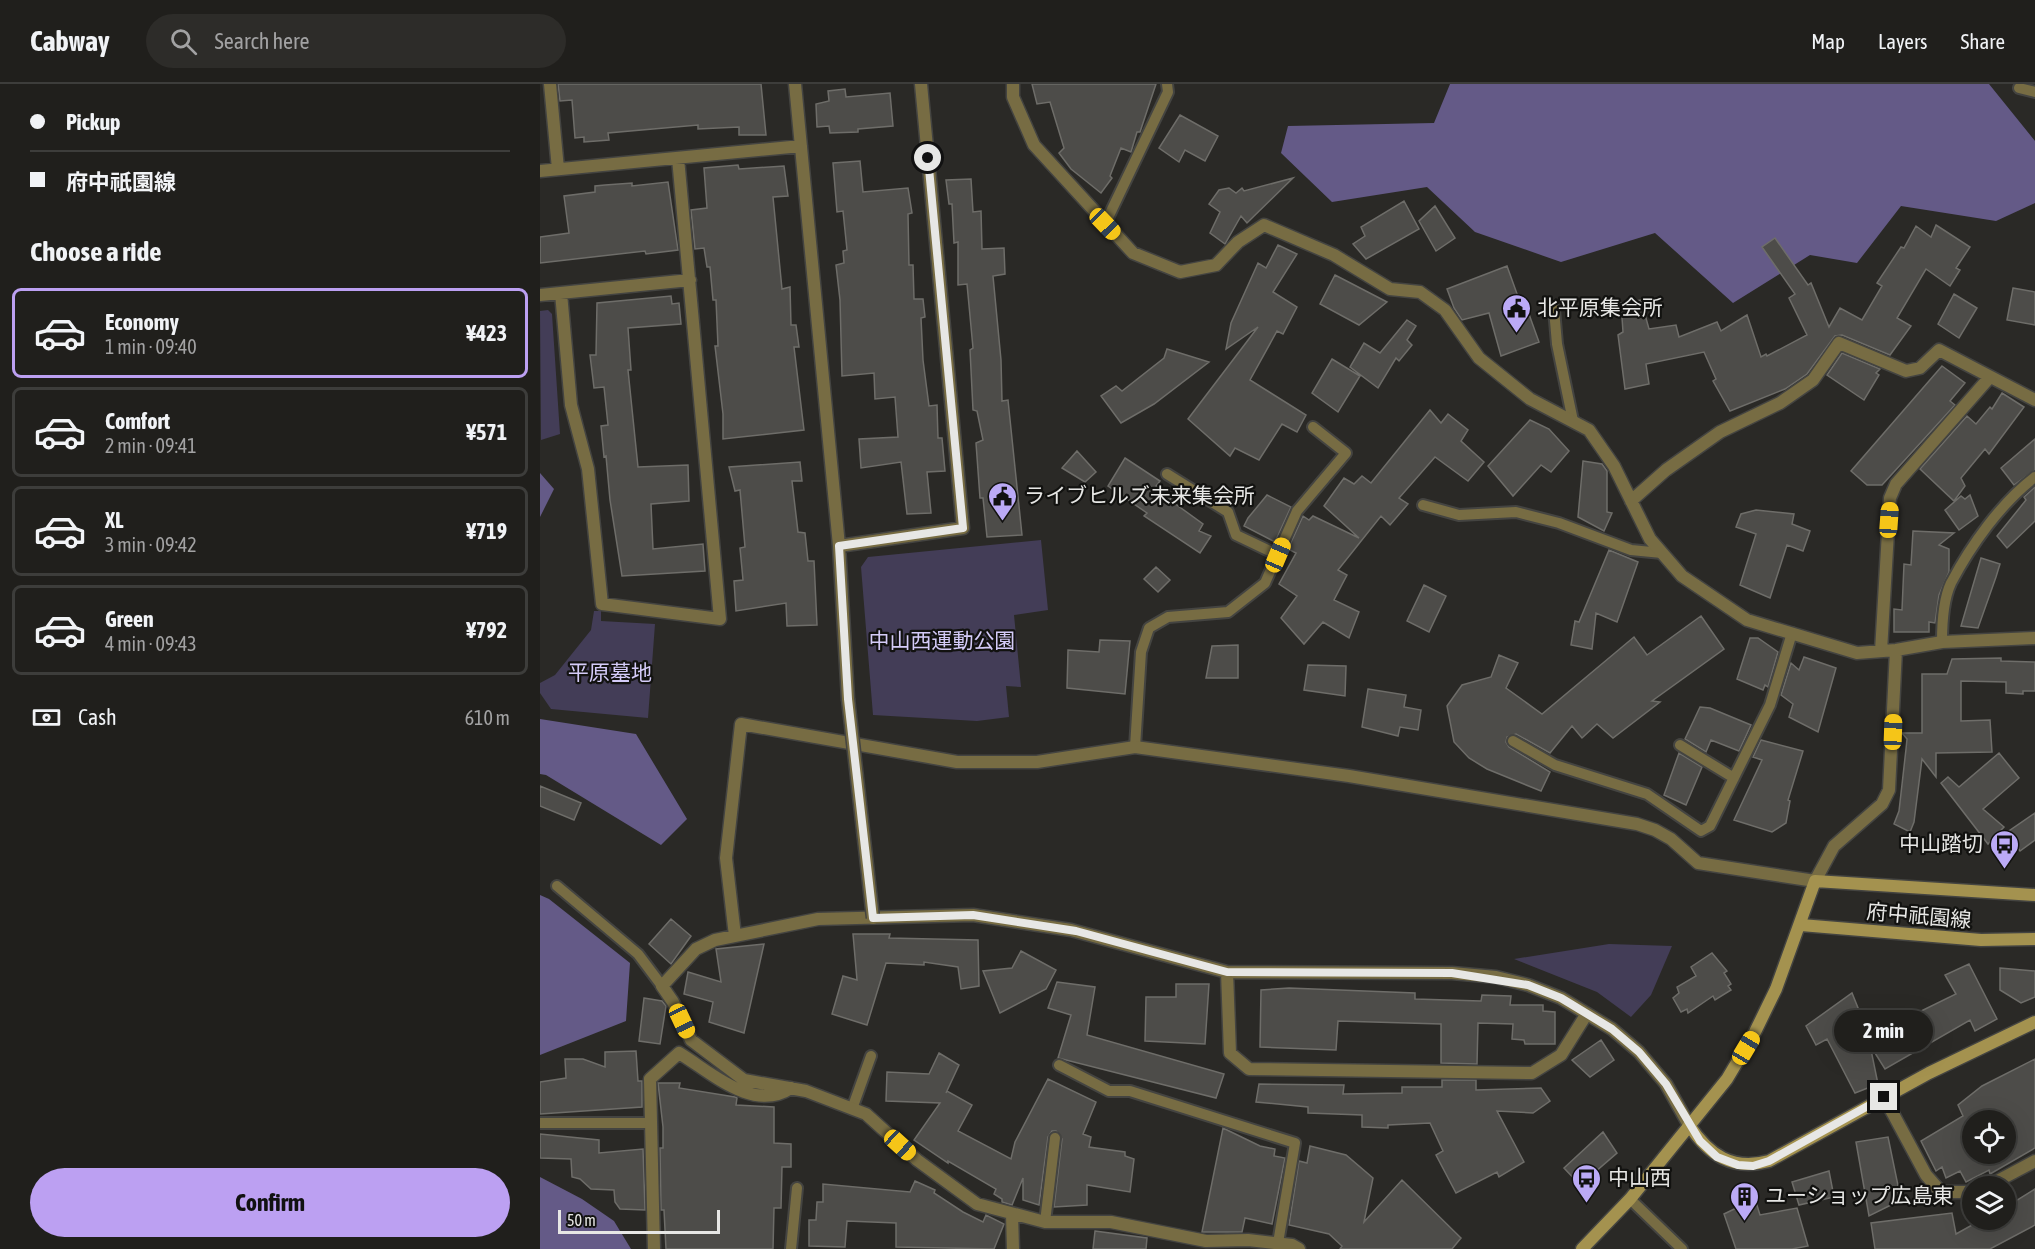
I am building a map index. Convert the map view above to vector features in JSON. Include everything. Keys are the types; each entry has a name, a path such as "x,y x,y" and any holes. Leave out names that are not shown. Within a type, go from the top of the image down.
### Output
{"main road":[{"name":"府中祇園線","path":"1815,881 2035,895"},
{"path":"1582,1249 1630,1199 1727,1080 1755,1032 1776,989 1815,881"},
{"name":"府中祇園線","path":"1800,925 1982,940 2035,939"},
{"path":"1689,1125 1700,1141 1722,1160 1753,1166 1806,1143 1884,1097 2035,1022"}],"street":[{"path":"550,84 558,169"},
{"path":"795,84 839,546 848,699 873,918"},
{"path":"839,546 963,528 921,84"},
{"path":"1013,84 1013,97 1034,146 1133,253 1180,272 1216,265 1238,242 1264,225 1334,255 1390,289 1420,292 1445,310 1479,358 1530,399 1589,430 1614,466 1650,539 1682,576 1748,620 1857,652 1896,650 1941,642 2035,638"},
{"path":"540,171 801,146"},
{"path":"561,292 571,405 588,469 602,604 720,620 678,158"},
{"path":"540,295 690,280"},
{"path":"1632,501 1666,470 1720,432 1780,403 1813,380 1839,343 1906,371 1920,368 1938,350 2035,400"},
{"path":"1881,651 1890,498 1896,484 1989,378"},
{"path":"735,936 726,858 741,724 957,762 1037,762 1136,747 1349,776 1637,824 1671,839 1698,863 1815,881 1834,846 1882,804 1889,790 1896,650"},
{"path":"1299,1249 1248,1240 1206,1241 1111,1222 1045,1222 977,1204 917,1160 866,1114 791,1089 744,1080 691,1040 662,986 696,949 715,940 818,920 973,915 1071,930 1227,972 1452,973 1496,977 1528,985 1550,994 1612,1029 1639,1052 1666,1084 1689,1125"},
{"path":"1227,972 1230,1053 1249,1069 1532,1073 1562,1055 1586,1015"},
{"path":"654,1249 650,1079 679,1053 749,1096 781,1095 791,1089"},
{"path":"1884,1097 1926,1175 1941,1192 1962,1192"},
{"path":"2007,1176 2035,1161"},
{"path":"1012,1214 1013,1249"}],"lane":[{"path":"1105,224 1168,92 1167,84"},
{"path":"2019,88 2035,93"},
{"path":"1554,309 1557,344 1573,421"},
{"path":"1136,747 1141,652 1149,628 1168,617 1228,612 1265,583 1297,511 1346,453 1313,427"},
{"path":"1167,474 1228,512 1236,535 1278,555"},
{"path":"1941,642 1941,621 1950,584 1993,518 2035,477"},
{"path":"1422,505 1459,515 1516,512 1559,524 1631,550 1662,553"},
{"path":"1514,741 1555,765 1647,794 1701,831 1710,826 1770,705 1792,633"},
{"path":"1680,745 1734,778"},
{"path":"557,886 638,954 662,986"},
{"path":"852,1109 871,1056"},
{"path":"1059,1065 1109,1091 1130,1091 1295,1143 1278,1244"},
{"path":"540,1123 651,1123"},
{"path":"1045,1222 1055,1138"},
{"path":"790,1249 797,1188"},
{"path":"1630,1199 1682,1249"}],"green space":[{"path":"548,310 552,314 560,434 541,440 540,311"},
{"name":"中山西運動公園","path":"1041,540 1048,610 1014,615 1021,687 1006,686 1009,717 977,721 873,715 861,567 868,557"},
{"name":"平原墓地","path":"594,611 601,611 601,621 655,624 648,718 551,709 540,693 540,683 555,675 591,630"},
{"path":"1609,944 1672,946 1651,995 1631,1017 1597,992 1514,959"}],"shaded area":[{"path":"1450,84 1989,84 2035,141 2035,203 1996,221 1901,206 1857,263 1810,255 1733,303 1655,233 1561,262 1475,232 1427,187 1332,202 1281,153 1288,126 1434,123"},
{"path":"540,473 554,489 540,517"},
{"path":"540,719 636,734 687,819 661,845 546,775 540,774"},
{"path":"540,895 549,899 630,963 626,1021 540,1055"},
{"path":"540,1177 582,1199 614,1221 631,1249 540,1249"}],"building":[{"path":"558,84 761,84 766,135 739,135 739,127 698,129 698,125 608,133 609,140 584,142 584,137 575,138 572,100 560,101"},
{"path":"1032,84 1156,84 1131,152 1121,148 1110,176 1112,178 1101,193 1071,169 1059,153 1064,148 1050,102 1037,104"},
{"path":"845,89 846,97 890,93 893,126 858,129 858,132 830,133 829,126 817,127 816,104 829,101 828,91"},
{"path":"1180,115 1218,136 1205,161 1185,150 1179,162 1159,148"},
{"path":"860,161 863,192 908,188 912,213 908,214 909,265 913,265 914,299 923,299 925,317 921,318 923,360 929,406 937,405 938,438 942,438 945,471 927,472 931,513 907,514 901,462 861,468 859,439 898,437 895,397 875,399 874,373 842,376 840,300 836,265 844,263 843,251 847,250 843,211 837,212 833,163"},
{"path":"738,165 739,169 784,166 788,196 773,197 782,289 790,287 791,325 796,325 799,347 794,347 804,430 723,439 723,414 715,346 718,346 716,300 713,300 710,267 707,267 704,248 695,249 691,210 707,208 704,168"},
{"path":"1293,178 1247,223 1241,216 1225,244 1210,233 1220,212 1209,204 1219,190 1229,188 1236,193 1242,188 1244,191"},
{"path":"971,179 973,212 981,211 982,249 1004,248 1005,274 993,276 1001,360 1002,401 1008,400 1022,535 987,537 983,498 980,498 976,443 983,440 977,411 973,410 970,350 973,348 967,284 958,285 958,242 954,243 952,204 949,204 946,180"},
{"path":"668,182 678,250 646,254 645,251 540,263 540,237 569,233 564,196 595,192 595,186 632,183 632,186"},
{"path":"1404,201 1419,229 1366,259 1353,244 1365,236 1361,227"},
{"path":"1435,206 1455,238 1436,251 1419,221"},
{"path":"1936,225 1970,247 1956,268 1960,270 1950,286 1926,269 1897,318 1911,326 1890,355 1842,335 1835,336 1807,374 1785,389 1730,411 1713,381 1716,379 1704,352 1646,364 1649,384 1625,389 1618,335 1623,332 1621,303 1641,300 1649,329 1676,325 1679,337 1717,322 1721,331 1747,315 1761,357 1766,354 1767,356 1807,335 1789,298 1795,294 1762,247 1775,238 1808,285 1811,283 1829,327 1840,308 1862,320 1882,286 1877,283 1901,247 1904,248 1916,226 1931,237"},
{"path":"1278,245 1297,254 1273,292 1297,307 1283,334 1277,331 1250,380 1306,415 1297,432 1282,424 1259,460 1235,448 1230,456 1188,419 1258,327 1226,349 1231,323 1258,263 1266,268"},
{"path":"1507,266 1521,305 1525,303 1539,342 1501,356 1489,313 1462,320 1454,308 1447,289"},
{"path":"1335,275 1387,302 1359,325 1320,304"},
{"path":"2013,288 2035,292 2035,325 2007,320"},
{"path":"1954,294 1977,308 1959,338 1938,324"},
{"path":"671,296 672,304 679,303 681,324 628,328 631,370 628,370 638,467 688,465 689,501 651,504 653,549 703,544 705,571 622,576 601,426 608,425 604,387 594,388 590,355 596,355 597,303"},
{"path":"1407,320 1416,326 1407,340 1412,345 1399,361 1396,358 1378,388 1350,367 1364,343 1380,353"},
{"path":"1167,349 1209,362 1154,404 1121,423 1101,396 1116,386 1122,391 1164,358"},
{"path":"1842,353 1880,369 1876,373 1879,375 1864,400 1827,375"},
{"path":"1332,359 1360,376 1338,412 1312,393"},
{"path":"1942,366 1965,383 1950,401 1955,405 1882,485 1867,485 1851,471"},
{"path":"2002,393 2024,407 1989,454 1985,449 1961,478 1965,486 1954,501 1920,469 1967,416 1976,424 1990,407 1992,409"},
{"path":"1430,410 1441,423 1448,414 1468,430 1461,441 1484,462 1468,481 1435,457 1399,498 1408,504 1390,525 1381,516 1338,570 1347,575 1334,600 1359,612 1349,638 1323,622 1304,644 1281,618 1297,596 1279,584 1296,553 1288,549 1303,516 1309,520 1313,516 1359,538 1324,506 1344,478 1354,484 1362,476 1371,483"},
{"path":"1530,420 1549,429 1569,451 1551,472 1541,465 1513,496 1488,466"},
{"path":"2035,439 2035,470 2014,485 2001,468"},
{"path":"1077,451 1096,472 1085,482 1062,468"},
{"path":"1125,458 1160,481 1156,486 1172,496 1170,500 1203,524 1199,531 1211,536 1200,553 1144,516 1147,513 1108,486"},
{"path":"1583,461 1602,464 1607,471 1607,512 1612,513 1604,531 1578,517"},
{"path":"800,462 802,481 792,481 798,532 805,533 808,561 814,561 817,625 787,626 786,603 736,611 734,581 743,580 740,548 745,547 740,490 735,491 729,467"},
{"path":"2035,487 2035,521 2007,548 1997,536 2026,500 2024,497"},
{"path":"1267,495 1291,507 1275,542 1244,526"},
{"path":"1970,495 1978,516 1959,530 1945,510 1961,496 1965,499"},
{"path":"1756,510 1794,514 1792,524 1810,531 1803,551 1787,545 1770,598 1740,585 1756,534 1736,527 1741,514"},
{"path":"1913,531 1954,533 1939,545 1949,549 1949,572 1939,595 1935,623 1929,622 1929,632 1894,632 1894,609 1902,610 1904,564 1911,565"},
{"path":"1609,550 1638,562 1617,622 1596,613 1592,649 1571,645 1575,621 1579,622"},
{"path":"1981,558 2000,564 1978,628 1961,626"},
{"path":"1156,567 1170,580 1158,592 1144,579"},
{"path":"1424,585 1446,596 1429,632 1407,621"},
{"path":"1701,616 1724,649 1652,701 1660,702 1613,738 1597,724 1582,738 1572,726 1550,753 1516,734 1507,737 1506,742 1509,747 1550,772 1541,791 1487,769 1469,758 1454,742 1447,706 1462,685 1491,677 1499,655 1518,663 1506,688 1542,714 1634,637 1647,655"},
{"path":"1750,638 1758,638 1778,652 1768,687 1765,685 1763,690 1737,679"},
{"path":"1100,640 1130,641 1125,694 1067,688 1068,650 1099,652"},
{"path":"1238,645 1238,678 1206,678 1212,646"},
{"path":"1804,657 1836,668 1818,732 1789,717 1793,704 1781,695 1791,663 1799,670"},
{"path":"2001,658 2001,661 2035,662 2035,691 2023,691 2023,694 2006,693 2006,682 1961,681 1961,721 1990,720 1992,752 1936,753 1936,777 1922,759 1914,822 1910,832 1894,824 1899,811 1907,739 1902,733 1922,733 1922,674 1947,674 1952,659"},
{"path":"1308,665 1346,666 1345,696 1304,690"},
{"path":"1368,689 1406,695 1404,707 1421,710 1418,730 1400,727 1398,736 1362,727"},
{"path":"1700,707 1710,708 1751,725 1739,751 1711,740 1706,752 1685,739"},
{"path":"1761,740 1803,751 1788,800 1790,801 1786,823 1772,832 1734,820 1762,760 1753,757"},
{"path":"1679,753 1702,767 1686,805 1664,795"},
{"path":"1999,753 2019,778 1983,809 2004,827 1988,844 1941,783 1948,777 1959,787"},
{"path":"540,786 581,803 574,820 540,806"},
{"path":"2035,813 2035,840 2020,851 2006,833"},
{"path":"671,919 691,936 671,964 649,944"},
{"path":"853,934 890,934 889,938 978,940 979,986 961,989 958,967 924,962 924,965 886,963 867,1025 832,1014 843,976 857,980"},
{"path":"764,944 744,1033 709,1022 713,1002 684,994 688,972 721,982 716,949"},
{"path":"1021,951 1056,970 1046,989 1000,1013 983,971 1012,968"},
{"path":"1712,953 1727,971 1724,973 1731,984 1728,986 1731,990 1715,1000 1713,996 1688,1013 1687,1009 1681,1012 1673,998 1679,993 1677,987 1696,976 1691,967"},
{"path":"1969,964 1997,1019 1975,1031 1970,1020 1885,1069 1870,1045 1878,1084 1855,1093 1827,1039 1816,1045 1806,1026 1852,993 1871,1040 1909,1017 1956,994 1945,975"},
{"path":"2000,968 2035,971 2035,997 2021,1003 2000,990"},
{"path":"1057,982 1095,987 1087,1035 1224,1074 1216,1098 1058,1058 1071,1015 1048,1008"},
{"path":"1176,984 1209,984 1205,1044 1145,1041 1146,997 1176,997"},
{"path":"1289,988 1415,993 1415,999 1481,1001 1482,995 1511,996 1510,1005 1543,1005 1543,1011 1555,1012 1555,1044 1525,1044 1524,1040 1512,1039 1513,1024 1478,1023 1477,1064 1441,1063 1441,1024 1338,1021 1336,1050 1260,1047 1261,990"},
{"path":"644,998 662,1001 666,1006 660,1044 639,1041"},
{"path":"1601,1040 1614,1060 1590,1077 1572,1060"},
{"path":"636,1051 638,1081 642,1081 642,1107 540,1114 540,1082 566,1078 565,1059 583,1059 605,1067 605,1052"},
{"path":"939,1053 959,1065 946,1093 947,1091 972,1105 958,1131 1011,1159 1015,1142 1048,1079 1096,1102 1083,1134 1091,1137 1089,1147 1125,1152 1125,1156 1134,1159 1130,1192 1087,1185 1087,1205 1054,1207 1062,1139 1056,1131 1052,1131 1048,1137 1039,1205 1023,1200 1023,1178 1012,1205 1002,1202 1002,1199 994,1194 996,1189 948,1161 948,1163 914,1140 940,1103 886,1101 887,1072 929,1074"},
{"path":"2035,1059 2035,1148 2016,1159 2016,1110 1962,1110 1962,1114 1958,1105 1982,1086"},
{"path":"1442,1080 1476,1080 1476,1090 1541,1088 1550,1101 1533,1113 1497,1111 1524,1162 1499,1177 1497,1172 1456,1193 1436,1155 1443,1151 1430,1123 1388,1125 1388,1128 1362,1127 1362,1115 1308,1113 1308,1107 1256,1102 1259,1084 1344,1085 1343,1094 1402,1093 1402,1087 1442,1087"},
{"path":"658,1083 680,1083 679,1088 735,1097 737,1098 736,1105 774,1107 774,1143 791,1144 791,1167 782,1167 781,1208 774,1208 773,1249 666,1249 664,1210 661,1210 660,1148 663,1148 663,1127"},
{"path":"1962,1117 1962,1164 2007,1164 1990,1174 1989,1170 1978,1176 1963,1176 1960,1171 1946,1178 1942,1167 1936,1171 1921,1141"},
{"path":"1223,1128 1260,1146 1275,1149 1274,1156 1285,1158 1272,1224 1245,1218 1242,1232 1202,1232"},
{"path":"1603,1132 1617,1153 1580,1185 1564,1168"},
{"path":"540,1134 599,1140 599,1153 643,1149 645,1210 620,1209 615,1202 614,1190 591,1189 580,1179 572,1177 571,1159 540,1158"},
{"path":"1888,1137 1901,1200 1869,1216 1856,1142"},
{"path":"1310,1146 1346,1155 1373,1178 1364,1222 1402,1180 1461,1238 1452,1249 1340,1249 1342,1246 1329,1234 1289,1225 1299,1161 1307,1163"},
{"path":"1829,1171 1834,1197 1799,1205 1792,1182"},
{"path":"915,1181 935,1190 934,1193 983,1222 986,1215 1004,1224 994,1249 896,1247 896,1223 847,1221 845,1247 809,1246 809,1220 816,1220 817,1202 823,1202 823,1184 910,1192"},
{"path":"2035,1189 2035,1225 1990,1249 1875,1249 1871,1223 1952,1213 1956,1234 1963,1230 2016,1230 2016,1201"},
{"path":"1755,1199 1760,1215 1797,1208 1808,1246 1792,1249 1736,1249 1724,1214"},
{"path":"1095,1231 1147,1238 1146,1249 1093,1249"}],"place":[{"name":"北平原集会所","path":"1516,334"},
{"name":"ライブヒルズ未来集会所","path":"1003,522"},
{"name":"中山踏切","path":"2004,870"},
{"name":"中山西","path":"1587,1204"},
{"name":"ユーショップ広島東","path":"1744,1222"}],"route":[{"path":"928,158 963,528 839,546 848,699 873,918 973,915 1076,931 1227,972 1452,973 1496,977 1528,985 1561,998 1612,1029 1639,1052 1666,1084 1700,1141 1722,1160 1738,1165 1753,1166 1769,1161 1806,1143 1884,1097"}]}
